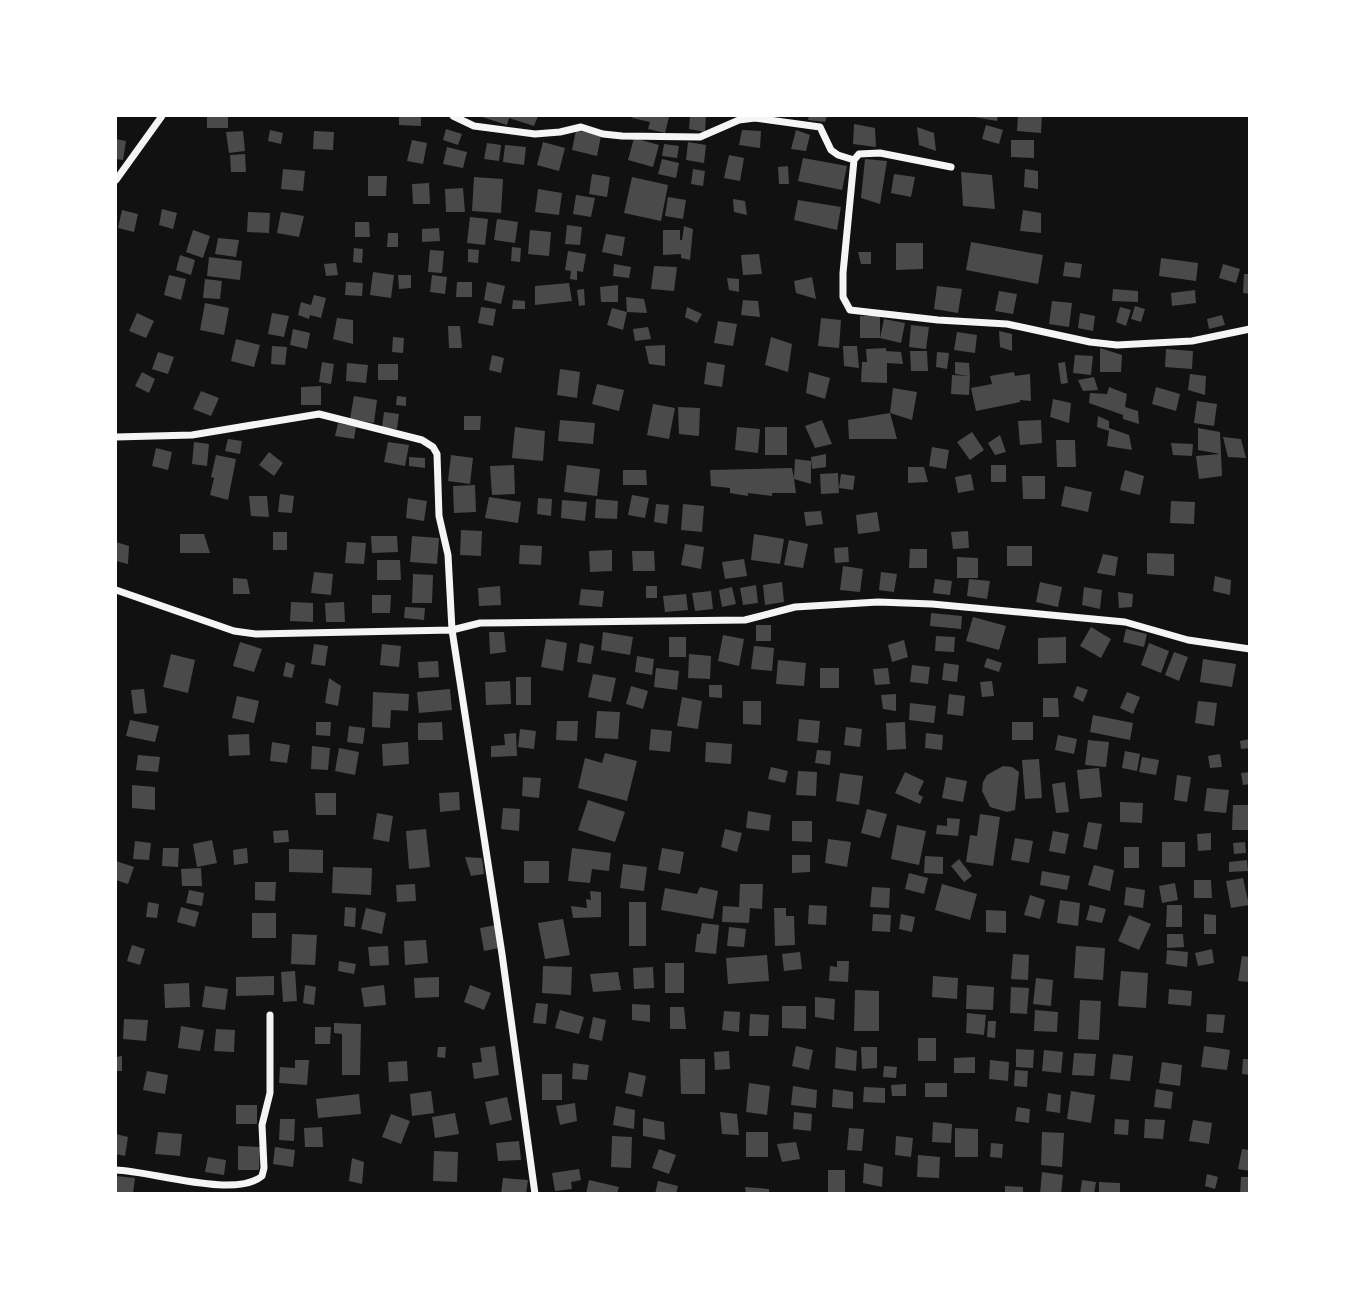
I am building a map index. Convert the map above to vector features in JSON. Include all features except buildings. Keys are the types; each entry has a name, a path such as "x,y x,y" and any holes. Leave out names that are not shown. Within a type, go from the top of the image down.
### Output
{"street":[{"path":"116,180 162,116"},
{"path":"453,116 474,126 535,134 581,127 603,134 622,136 688,137 700,137 739,120 755,118 820,127 831,150 854,160"},
{"path":"951,167 880,153 859,154 854,160 842,272 843,297 850,310 938,320 1007,324 1090,342 1117,345 1192,341 1250,329"},
{"path":"116,437 191,435 319,414 422,440 433,447 437,454 439,516 448,555 452,630 502,954 535,1194"},
{"path":"116,590 234,631 256,634 452,630 480,623 745,620 795,607 878,602 932,604 1125,622 1188,640 1250,649"},
{"path":"116,1170 136,1171 214,1186 247,1183 262,1176 262,1125 270,1093 270,1014"}]}
